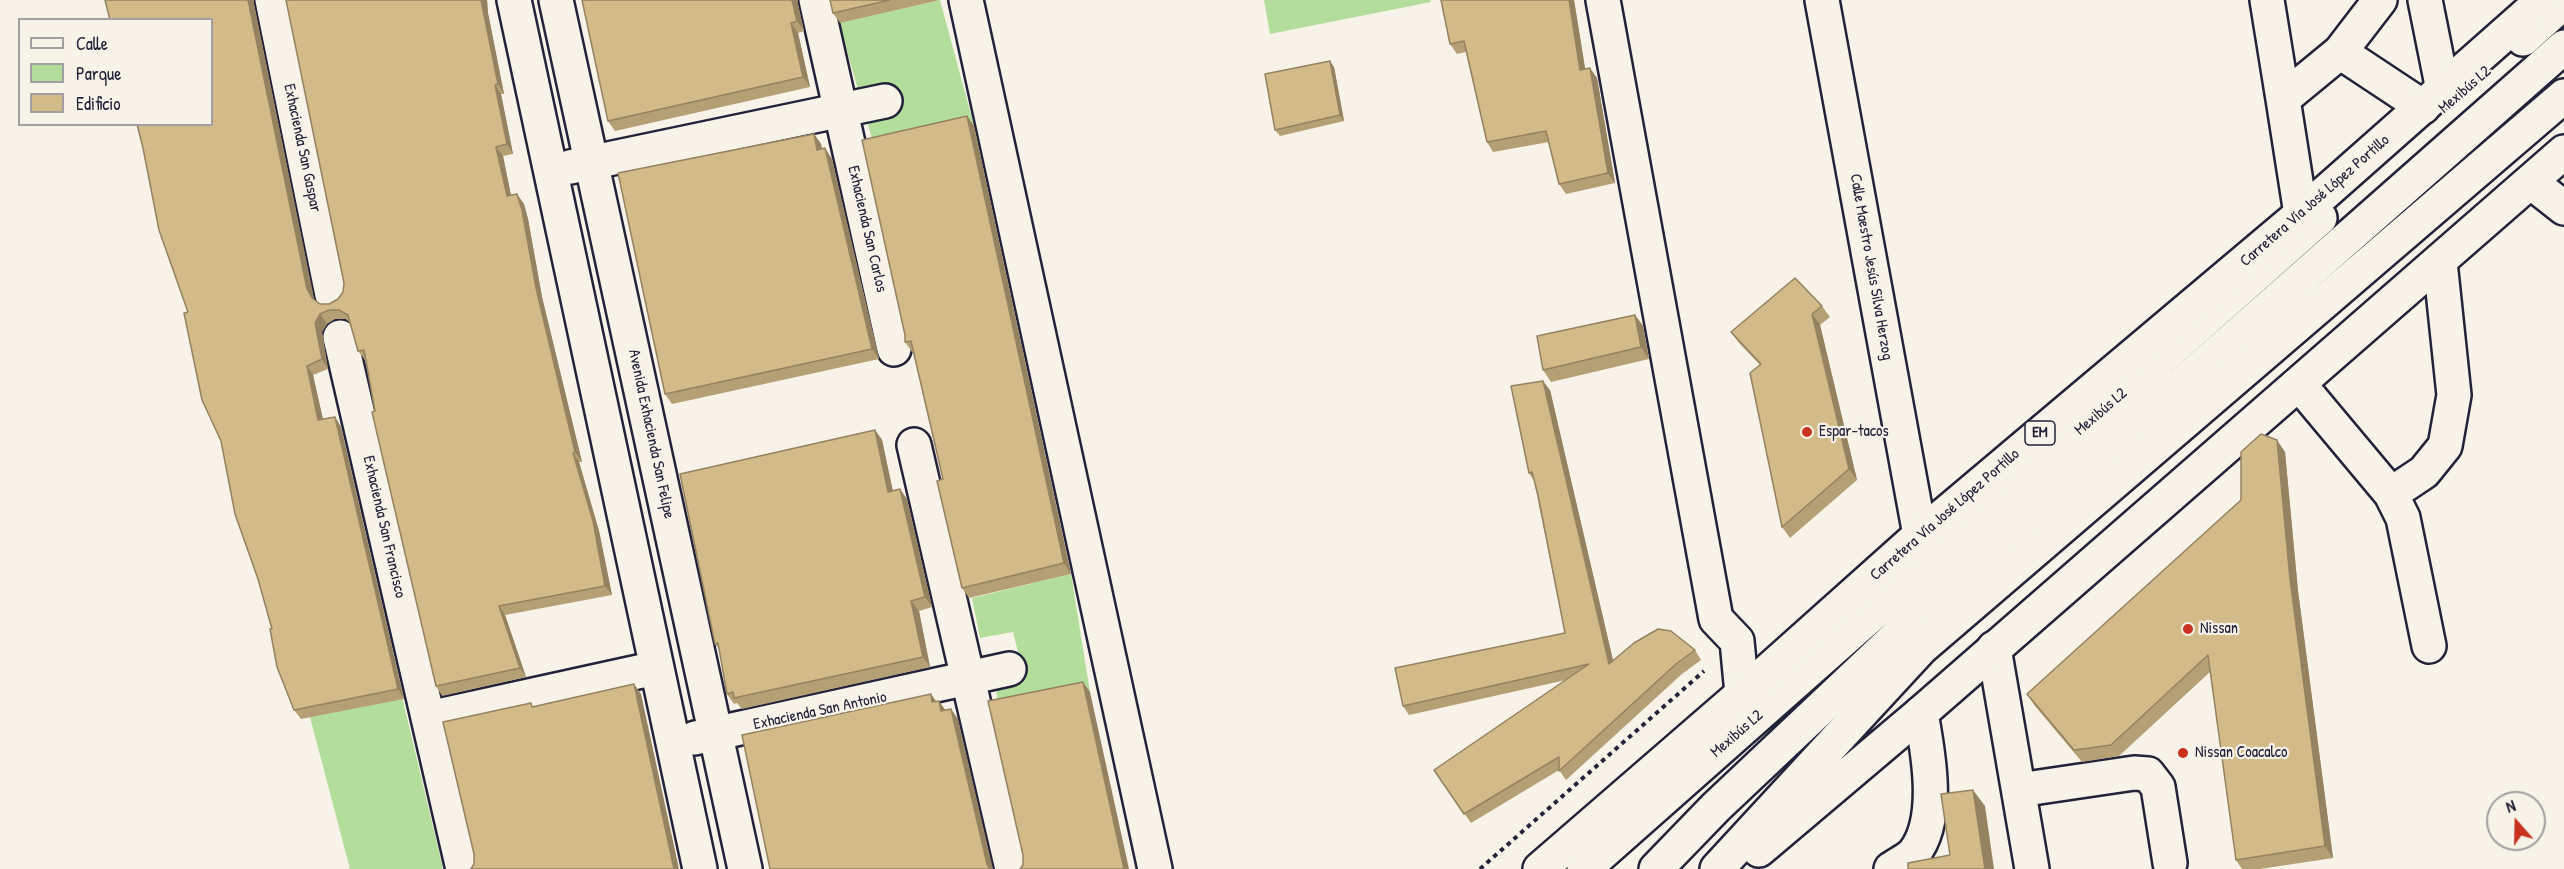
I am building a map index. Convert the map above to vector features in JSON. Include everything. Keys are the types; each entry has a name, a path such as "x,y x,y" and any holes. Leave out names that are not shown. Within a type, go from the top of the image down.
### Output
{"street":[{"name":"Exhacienda San Gaspar","path":"272,0 332,295"},
{"path":"514,0 700,869"},
{"name":"Avenida Exhacienda San Felipe","path":"556,0 745,869"},
{"name":"Exhacienda San Carlos","path":"816,0 894,349"},
{"path":"966,0 1155,869"},
{"path":"1603,0 1716,619 1737,641 1742,694"},
{"name":"Calle Maestro Jesús Silva Herzog","path":"1821,0 1920,535"},
{"path":"2266,0 2301,214"},
{"path":"2283,99 2340,52 2380,0"},
{"path":"2425,0 2433,99"},
{"name":"Carretera Vía José López Portillo","path":"1540,869 1742,694 1920,535 2301,214 2543,0"},
{"name":"Mexibús L2","path":"1584,869 2564,3"},
{"name":"Mexibús L2","path":"1656,869 1716,807 1911,623 2564,47"},
{"path":"2340,52 2433,99"},
{"path":"1717,869 1921,648 2564,96"},
{"path":"550,172 591,161 885,101"},
{"path":"1737,869 2564,153"},
{"path":"2531,182 2564,208"},
{"path":"2391,494 2424,472 2445,446 2454,395 2440,262"},
{"name":"Exhacienda San Francisco","path":"340,337 463,869"},
{"path":"2299,384 2391,494 2403,518 2429,646"},
{"path":"914,445 1012,869"},
{"path":"1995,648 2032,869"},
{"path":"428,718 656,668"},
{"name":"Exhacienda San Antonio","path":"672,743 1009,669"},
{"path":"1891,869 1914,853 1928,823 1929,763 1921,712"},
{"path":"2019,790 2134,773 2148,774 2158,787 2170,863"}],"path":[{"path":"1480,869 1737,641"}],"green space":[{"path":"940,0 974,126 875,149 839,23"},
{"path":"1264,0 1430,0 1431,2 1270,34"},
{"path":"1071,574 1090,692 998,711 996,684 1023,672 1013,632 980,638 972,598"},
{"path":"402,697 443,869 350,869 310,717"}],"building":[{"path":"105,0 248,0 307,289 312,298 320,304 329,304 338,299 343,292 344,283 286,0 481,0 498,84 495,85 507,144 496,147 507,196 517,194 522,210 536,288 575,452 573,453 593,521 605,586 499,606 520,668 436,686 372,412 375,411 364,350 358,351 348,315 339,310 329,310 320,314 315,323 322,359 307,366 318,420 335,417 398,689 294,710 277,667 270,629 272,629 258,579 235,514 221,441 202,400 184,313 188,312 159,230 138,126 213,126 213,18 110,18"},
{"path":"582,0 792,0 797,21 791,23 803,77 608,121"},
{"path":"830,0 890,0 833,13"},
{"path":"1441,0 1569,0 1580,70 1590,68 1608,173 1559,184 1546,131 1487,142 1464,41 1450,44"},
{"path":"1330,61 1340,115 1275,130 1265,74"},
{"path":"967,116 1064,563 962,588 937,481 943,479 911,341 905,342 862,140"},
{"path":"814,134 817,150 825,148 872,349 665,394 618,173"},
{"name":"Espar-tacos","path":"1795,278 1822,306 1812,314 1849,469 1782,527 1750,373 1761,364 1731,332"},
{"path":"1635,315 1641,347 1543,370 1537,336"},
{"path":"1543,381 1609,664 1634,643 1658,629 1671,631 1695,650 1676,664 1559,771 1559,757 1464,814 1434,770 1589,664 1403,706 1395,668 1565,633 1538,495 1532,472 1529,473 1511,386"},
{"path":"875,430 888,492 900,489 925,597 911,601 923,657 734,698 733,692 727,694 718,643 715,644 680,474"},
{"path":"2261,434 2277,440 2290,579 2325,846 2236,860 2208,655 2111,745 2074,750 2027,694 2241,500 2241,452"},
{"path":"1083,682 1124,869 1020,869 1023,865 1023,855 988,701"},
{"path":"634,684 674,869 471,869 474,864 474,854 443,722 531,703 532,707"},
{"path":"931,694 932,702 939,701 941,711 951,709 990,869 770,869 742,735"},
{"path":"1973,790 1985,869 1908,869 1908,863 1950,855 1941,794"}],"place":[{"name":"Espar-tacos","path":"1807,432"},
{"name":"Nissan","path":"2188,629"},
{"name":"Nissan Coacalco","path":"2183,753"}]}
